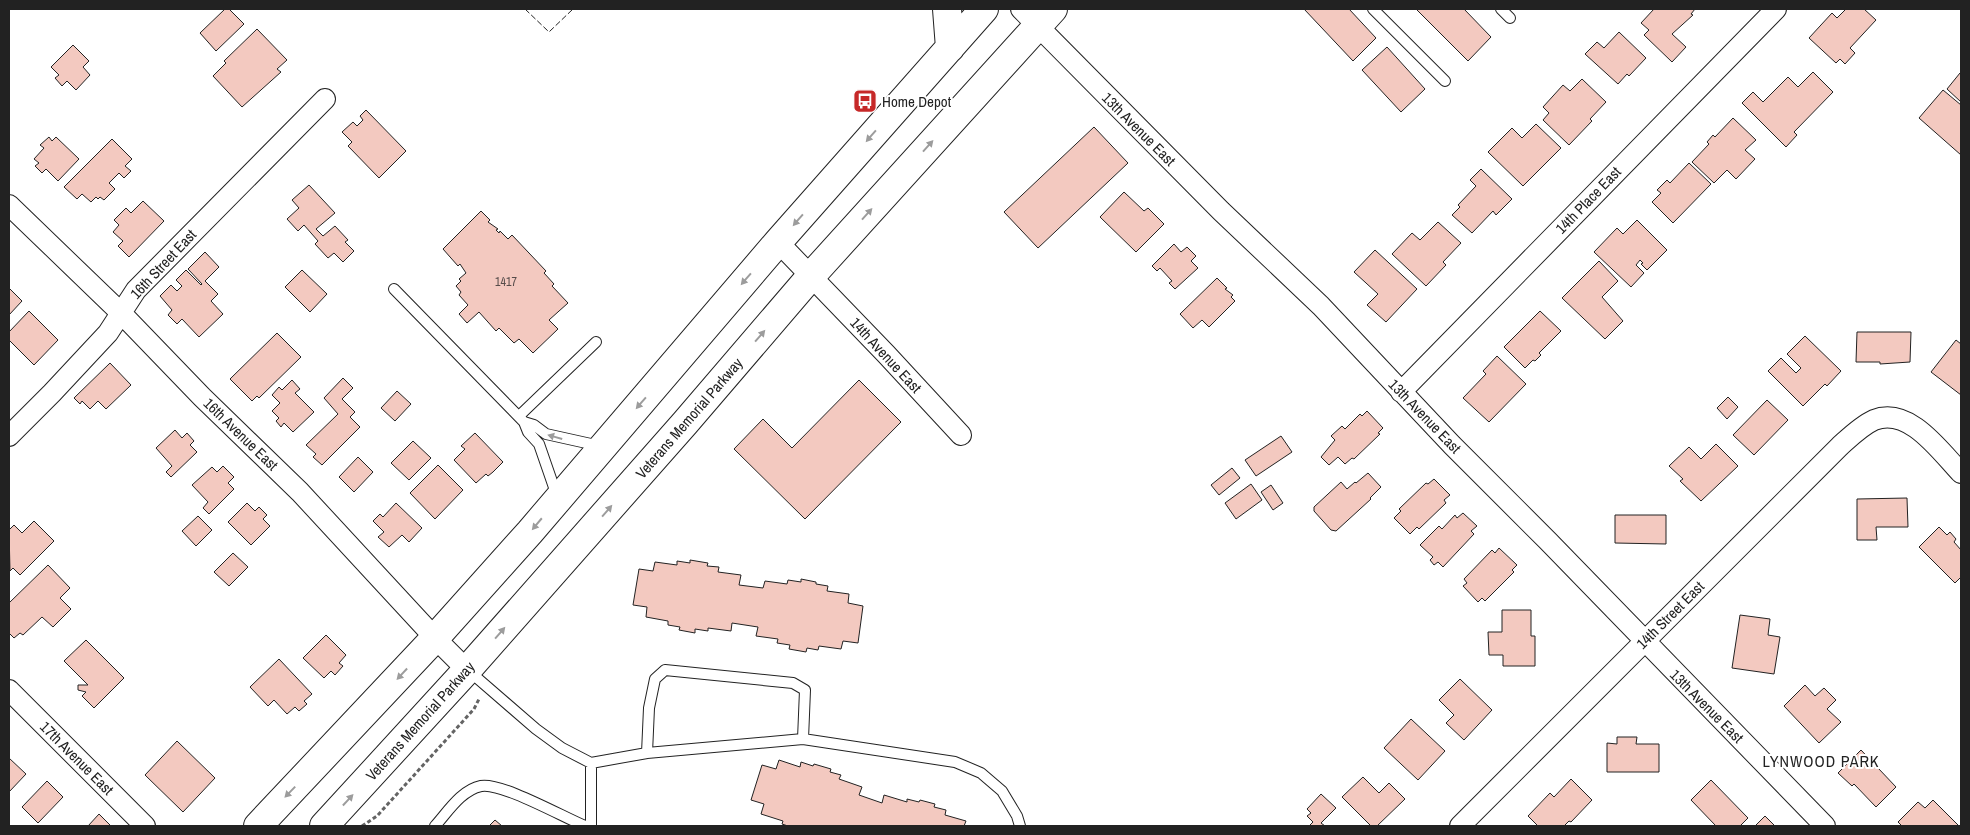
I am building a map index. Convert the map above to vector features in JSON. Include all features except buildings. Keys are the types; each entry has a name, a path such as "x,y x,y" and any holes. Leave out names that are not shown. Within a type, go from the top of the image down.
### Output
{"main road":[{"path":"947,9 950,48"},
{"path":"258,826 435,638 558,499 778,242 984,9"},
{"name":"Veterans Memorial Parkway","path":"324,826 467,670 685,423 1037,14"}],"street":[{"name":"14th Place East","path":"1401,392 1776,9"},
{"name":"13th Avenue East","path":"1037,14 1221,211 1321,306 1401,392 1825,826"},
{"name":"16th Street East","path":"9,436 108,333 136,290 325,99"},
{"name":"16th Avenue East","path":"9,205 121,313 300,492 467,670"},
{"name":"14th Avenue East","path":"778,242 961,434"},
{"name":"14th Street East","path":"1460,826 1643,641 1840,446 1862,428 1875,420 1889,417 1904,420 1920,431 1961,473"},
{"name":"17th Avenue East","path":"9,690 145,826"}],"lane":[{"path":"1373,9 1445,81"},
{"path":"1501,9 1510,18"},
{"path":"394,289 521,419 528,432 539,444 544,464 558,499"},
{"path":"521,419 596,342"},
{"path":"521,419 534,425 546,434 603,447"},
{"path":"467,670 536,729 562,748 591,763 647,753 803,739 955,762 981,773 1002,791 1017,816 1020,826"},
{"path":"647,753 649,708 655,679 665,670 793,683 805,690 803,739"},
{"path":"591,763 591,826"},
{"path":"435,826 463,795 481,786 500,788 585,826"}],"fence":[{"path":"525,9 549,32 573,9"}],"place":[{"name":"Home Depot","path":"865,101"}],"district":[{"name":"LYNWOOD PARK","path":"1821,761"}]}
